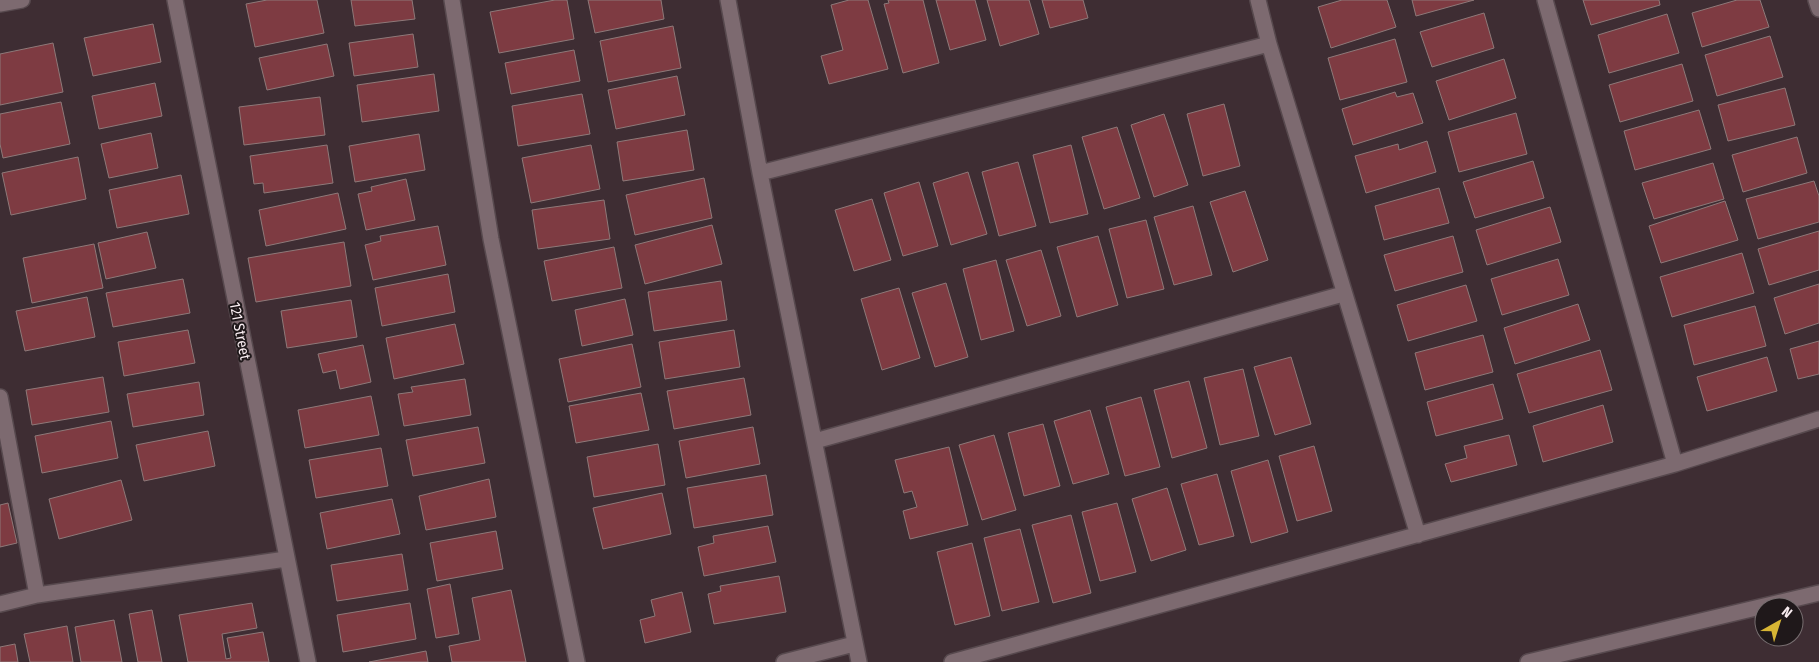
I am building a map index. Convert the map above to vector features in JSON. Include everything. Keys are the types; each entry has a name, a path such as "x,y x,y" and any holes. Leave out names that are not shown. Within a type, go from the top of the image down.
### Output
{"street":[{"path":"0,4 22,0"},
{"name":"121 Street","path":"176,0 308,662"},
{"path":"452,0 491,238 577,662"},
{"path":"728,0 760,173 816,441 859,662"},
{"path":"1258,0 1269,44 1343,294 1418,535"},
{"path":"1545,0 1676,464"},
{"path":"1816,0 1819,9"},
{"path":"760,173 1269,44"},
{"path":"816,441 1343,294"},
{"path":"0,397 37,595"},
{"path":"952,662 1676,464 1819,419"},
{"path":"0,604 37,595 286,559"},
{"path":"1528,662 1819,593"},
{"path":"784,662 854,644"}],"building":[{"path":"267,0 317,0 324,33 255,47 246,4"},
{"path":"351,0 412,0 415,19 355,26"},
{"path":"555,0 567,0 574,39 499,53 490,12"},
{"path":"588,0 661,0 664,19 595,33"},
{"path":"849,0 868,0 888,69 829,84 821,56 843,50 831,5"},
{"path":"888,0 923,0 939,63 903,73 884,4 889,3"},
{"path":"936,0 975,0 986,40 950,50"},
{"path":"987,0 1029,0 1039,34 1000,46"},
{"path":"1042,0 1083,0 1088,18 1050,28"},
{"path":"1342,0 1387,0 1396,27 1331,48 1318,7"},
{"path":"1412,0 1474,0 1416,16"},
{"path":"1583,0 1659,0 1660,5 1591,25"},
{"path":"1737,0 1760,0 1769,27 1702,47 1692,13"},
{"path":"1484,13 1494,48 1432,67 1420,32"},
{"path":"1667,14 1679,53 1609,73 1598,35"},
{"path":"153,24 161,62 93,76 84,38"},
{"path":"673,26 681,68 608,82 600,41"},
{"path":"413,34 418,67 354,76 349,43"},
{"path":"1770,36 1783,77 1717,96 1705,55"},
{"path":"1395,39 1407,82 1340,100 1328,58"},
{"path":"53,43 63,92 0,105 0,54"},
{"path":"327,44 334,76 267,90 259,58"},
{"path":"574,50 580,81 511,94 505,63"},
{"path":"1504,59 1516,98 1449,120 1436,81"},
{"path":"1682,64 1693,101 1620,122 1609,85"},
{"path":"434,74 439,111 362,122 357,85"},
{"path":"677,76 685,115 616,129 608,90"},
{"path":"155,83 162,116 99,129 92,96"},
{"path":"1785,88 1795,125 1728,141 1718,105"},
{"path":"1395,92 1397,97 1413,93 1423,123 1353,145 1342,109"},
{"path":"582,94 590,134 518,146 512,106"},
{"path":"320,97 325,135 244,145 239,107"},
{"path":"61,102 70,144 3,158 0,144 0,114"},
{"path":"1224,104 1240,166 1203,176 1187,114"},
{"path":"1699,110 1711,149 1635,170 1624,131"},
{"path":"1516,113 1527,154 1459,172 1448,132"},
{"path":"1164,114 1188,185 1154,197 1131,125"},
{"path":"1117,127 1140,198 1104,209 1082,137"},
{"path":"687,130 694,170 623,181 617,142"},
{"path":"151,133 158,168 109,178 101,144"},
{"path":"419,134 425,170 355,182 349,146"},
{"path":"1797,137 1807,173 1743,192 1732,155"},
{"path":"1427,141 1436,172 1366,193 1355,156 1398,144 1399,150"},
{"path":"327,145 333,183 264,193 263,183 254,184 250,156"},
{"path":"591,145 600,189 531,203 522,158"},
{"path":"1071,145 1088,214 1050,223 1033,155"},
{"path":"78,157 86,199 11,215 2,173"},
{"path":"1533,161 1544,198 1475,218 1463,182"},
{"path":"1018,162 1036,226 999,236 982,172"},
{"path":"1713,163 1724,199 1654,219 1642,183"},
{"path":"968,172 987,234 951,245 933,183"},
{"path":"181,175 189,214 117,228 109,190"},
{"path":"704,178 712,218 635,235 626,195"},
{"path":"406,179 415,220 366,230 358,194 372,191 371,187"},
{"path":"1814,181 1819,196 1819,222 1758,239 1746,199"},
{"path":"919,182 938,246 903,256 884,193"},
{"path":"1439,188 1449,223 1384,240 1375,206"},
{"path":"1245,191 1268,260 1233,272 1210,202"},
{"path":"338,193 346,229 266,246 259,210"},
{"path":"872,199 891,260 854,271 835,210"},
{"path":"604,200 610,239 538,249 532,210"},
{"path":"1725,201 1738,240 1661,263 1649,226"},
{"path":"1193,206 1212,275 1174,285 1154,217"},
{"path":"1550,207 1561,242 1487,265 1476,230"},
{"path":"1146,220 1164,289 1127,298 1109,229"},
{"path":"712,225 722,264 645,284 635,245"},
{"path":"438,226 446,265 373,280 365,245 381,241 380,236"},
{"path":"1819,231 1819,270 1769,285 1758,249"},
{"path":"147,232 156,268 106,279 98,243"},
{"path":"1098,236 1118,305 1077,317 1057,247"},
{"path":"1453,236 1463,272 1395,291 1384,255"},
{"path":"344,242 351,286 256,302 248,258"},
{"path":"94,244 103,288 32,303 23,258"},
{"path":"614,247 622,288 552,301 544,261"},
{"path":"1041,250 1061,316 1027,326 1006,260"},
{"path":"1742,253 1754,293 1672,317 1660,277"},
{"path":"1558,259 1569,295 1502,315 1491,279"},
{"path":"996,260 1014,331 981,340 963,269"},
{"path":"448,274 455,312 382,326 375,288"},
{"path":"183,279 190,313 113,327 106,293"},
{"path":"721,281 727,320 654,331 648,292"},
{"path":"946,283 968,357 935,367 912,293"},
{"path":"1819,284 1819,323 1785,334 1774,298"},
{"path":"1466,285 1477,321 1408,341 1397,305"},
{"path":"899,288 920,358 882,370 861,299"},
{"path":"87,297 95,337 25,351 16,311"},
{"path":"625,299 633,335 582,346 575,310"},
{"path":"351,300 357,337 287,348 281,311"},
{"path":"1578,304 1590,340 1515,364 1504,328"},
{"path":"1755,306 1766,346 1694,365 1684,325"},
{"path":"455,324 464,364 394,379 386,338"},
{"path":"188,330 195,363 124,376 118,342"},
{"path":"734,330 740,367 665,379 659,342"},
{"path":"1483,335 1493,372 1425,390 1415,353"},
{"path":"1819,341 1819,374 1798,379 1790,349"},
{"path":"632,344 641,387 568,402 559,359"},
{"path":"363,345 371,382 340,389 336,370 323,373 318,354"},
{"path":"1600,350 1612,390 1529,413 1517,374"},
{"path":"1291,357 1311,424 1275,435 1254,367"},
{"path":"1767,357 1777,391 1707,411 1697,377"},
{"path":"1243,369 1259,436 1220,445 1204,378"},
{"path":"103,377 109,412 32,425 26,390"},
{"path":"744,378 751,415 674,429 667,391"},
{"path":"465,379 471,415 404,426 398,394 413,392 411,387"},
{"path":"1189,381 1207,448 1172,458 1154,390"},
{"path":"199,382 204,415 133,427 127,394"},
{"path":"1493,384 1503,419 1436,436 1427,402"},
{"path":"641,393 649,430 576,443 569,406"},
{"path":"371,396 379,435 305,448 298,410"},
{"path":"1141,397 1160,467 1125,476 1106,407"},
{"path":"1603,405 1613,442 1543,462 1533,426"},
{"path":"1090,410 1109,474 1073,484 1054,421"},
{"path":"111,421 118,458 42,473 35,436"},
{"path":"1043,424 1060,486 1024,496 1008,433"},
{"path":"478,427 485,463 413,476 406,440"},
{"path":"753,427 760,464 686,478 679,441"},
{"path":"208,431 215,466 144,481 136,445"},
{"path":"994,435 1016,510 982,520 959,445"},
{"path":"1509,435 1517,465 1451,482 1445,464 1467,458 1464,446"},
{"path":"658,444 665,485 594,497 587,457"},
{"path":"1314,446 1332,511 1297,521 1279,456"},
{"path":"949,447 968,525 910,539 903,511 917,507 912,491 904,493 895,460"},
{"path":"381,448 388,486 316,498 309,460"},
{"path":"1268,460 1288,532 1251,543 1231,471"},
{"path":"1217,474 1234,536 1199,545 1181,484"},
{"path":"766,475 773,515 694,528 687,488"},
{"path":"489,479 496,517 426,530 419,496"},
{"path":"121,480 132,520 59,539 49,499"},
{"path":"1167,488 1186,550 1151,561 1132,499"},
{"path":"662,493 671,534 603,549 593,508"},
{"path":"392,499 400,534 327,549 320,513"},
{"path":"8,503 17,543 0,547 0,505"},
{"path":"1117,503 1136,572 1100,581 1082,512"},
{"path":"1071,515 1091,593 1053,603 1032,525"},
{"path":"768,526 776,562 704,576 698,547 714,543 713,536"},
{"path":"1020,529 1039,602 1002,611 984,538"},
{"path":"496,531 503,569 437,581 430,543"},
{"path":"972,543 990,616 955,625 937,552"},
{"path":"402,554 408,590 337,601 331,565"},
{"path":"779,576 786,612 714,624 708,594 721,591 720,586"},
{"path":"450,584 459,634 436,638 427,589"},
{"path":"511,590 526,662 452,662 449,646 480,640 472,598"},
{"path":"682,592 691,632 645,643 640,620 655,616 651,600"},
{"path":"252,603 257,628 222,634 226,659 231,658 227,638 263,632 269,662 188,662 179,615"},
{"path":"410,603 416,639 343,652 337,615"},
{"path":"152,610 162,662 138,662 129,614"},
{"path":"114,620 122,662 81,662 75,627"},
{"path":"67,626 73,662 30,662 24,634"},
{"path":"15,644 18,662 0,662 0,647"},
{"path":"426,651 428,662 369,662"}]}
